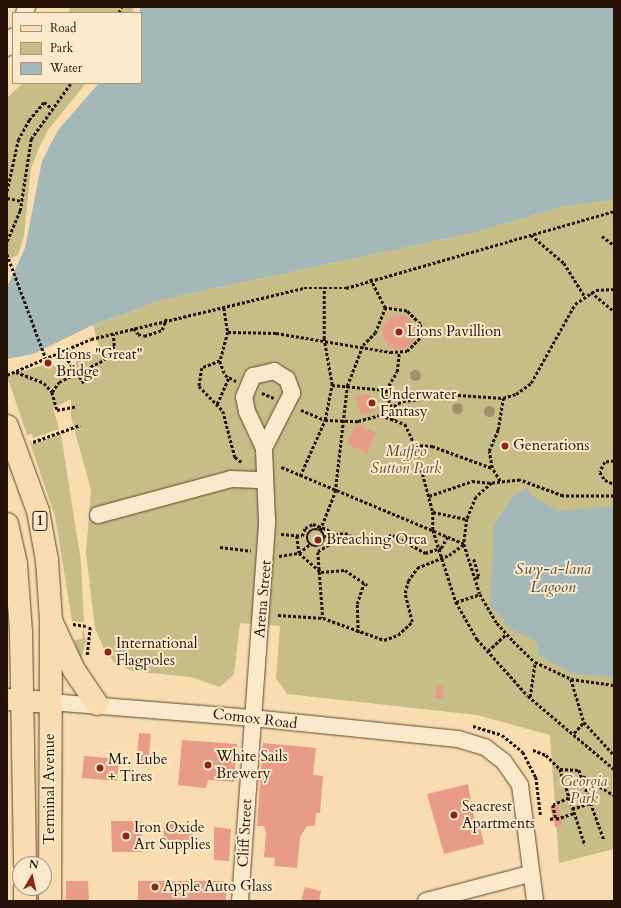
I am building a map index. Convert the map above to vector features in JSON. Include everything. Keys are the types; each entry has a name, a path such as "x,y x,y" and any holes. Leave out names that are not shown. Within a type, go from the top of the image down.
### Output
{"highway":[{"name":"1","path":"7,426 38,511 61,622 50,702"},
{"name":"1","path":"7,524 16,564 21,632 15,699"},
{"path":"61,622 74,670 98,704"},
{"path":"7,650 21,632"},
{"name":"Terminal Avenue","path":"15,699 22,753 25,856"},
{"name":"Terminal Avenue","path":"50,702 50,901"},
{"path":"7,735 22,753"}],"main road":[{"name":"Comox Road","path":"15,699 50,702"}],"street":[{"path":"7,48 12,38"},
{"name":"Arena Street","path":"252,718 266,570 264,448"},
{"path":"98,515 231,479 265,480"},
{"name":"Comox Road","path":"50,702 98,704 252,718 458,740 485,747 498,756 520,785 530,874"},
{"name":"Cliff Street","path":"240,901 252,718"},
{"path":"426,901 530,874 534,901"}],"path":[{"path":"7,241 22,201 31,138 70,84"},
{"path":"7,191 18,140 29,120 44,102 53,109"},
{"path":"7,198 22,201"},
{"path":"7,375 91,339 166,319 225,309 304,288 346,288 370,279 614,211"},
{"path":"531,234 564,263 585,296"},
{"path":"602,236 614,244"},
{"path":"7,255 46,357"},
{"path":"310,544 308,535 320,530 335,492 347,386 363,345 375,333 385,308 370,279"},
{"path":"300,476 325,420 332,385 324,339 324,288"},
{"path":"381,415 392,406 403,401 458,395 503,398 531,383 576,304 591,292 614,289"},
{"path":"591,292 614,311"},
{"path":"228,332 276,333 363,345 399,352 407,351 421,337 420,324 407,310 385,308"},
{"path":"134,328 144,336 162,330 166,319"},
{"path":"52,392 59,382 79,374 104,360 114,346 113,334"},
{"path":"386,390 397,372 399,352"},
{"path":"59,354 79,374 84,383"},
{"path":"220,361 202,368 199,386 223,411 235,457 246,464"},
{"path":"15,372 44,383 52,392 56,410 77,406"},
{"path":"217,404 229,377"},
{"path":"332,385 386,390"},
{"path":"386,390 396,421"},
{"path":"500,481 492,468 490,451 498,430 503,398"},
{"path":"33,443 80,425"},
{"path":"411,434 433,512 433,530 444,557 456,602 488,651 530,698 574,733 614,770"},
{"path":"415,445 432,446 492,468"},
{"path":"614,462 605,462 600,472 605,480 614,484"},
{"path":"274,467 300,476 335,492 448,536 464,544"},
{"path":"429,496 472,481 492,483 500,481 536,483 563,496 592,499 614,496"},
{"path":"492,483 476,497 467,519 464,544 480,594 506,634 535,662 571,679 614,684"},
{"path":"433,512 467,519"},
{"path":"322,524 331,534"},
{"path":"279,534 302,536 308,525 322,524"},
{"path":"320,530 325,536"},
{"path":"310,544 319,546 325,536 331,534 345,533 364,542 393,535 425,553 441,548 448,536"},
{"path":"323,618 321,572 318,552 329,545 331,534"},
{"path":"297,536 299,553 321,572 345,570 366,584 357,604 358,633"},
{"path":"276,556 299,553 310,544"},
{"path":"278,615 323,618 358,633 384,640 410,627 412,622 405,592 408,581 417,568 444,557 464,544"},
{"path":"220,547 255,552"},
{"path":"474,559 479,577 474,579"},
{"path":"456,602 480,594"},
{"path":"61,622 86,626"},
{"path":"86,658 90,626"},
{"path":"488,651 506,634"},
{"path":"530,698 535,662"},
{"path":"571,679 584,722 614,755"},
{"path":"574,733 584,722"},
{"path":"470,726 502,735 523,752 536,777 541,819"},
{"path":"533,750 546,755 560,769 585,845"},
{"path":"560,769 572,767 582,776 614,795"},
{"path":"582,776 593,802 604,840"},
{"path":"549,808 554,807 569,798"},
{"path":"572,809 593,802"},
{"path":"554,807 555,818"},
{"path":"550,819 574,813"}],"green space":[{"path":"71,7 134,7 132,12 68,12"},
{"path":"22,84 85,84 48,130 39,148 31,168 24,236 18,255 7,259 7,98"},
{"name":"Maffeo Sutton Park","path":"614,200 614,849 559,863 550,735 477,715 287,694 276,678 280,626 240,623 234,674 220,687 191,677 132,671 114,662 104,649 95,628 86,553 91,490 71,417 71,399 53,408 59,429 33,438 32,434 27,435 7,376 51,363 67,375 77,361 100,351 93,325 165,299 473,233 561,207"},
{"path":"61,434 81,562 84,622 72,621 55,516 29,440 33,444"},
{"path":"83,627 86,641 81,660 74,640 82,639"}],"water":[{"path":"140,7 614,7 614,200 561,207 473,233 165,299 93,325 33,354 7,359 7,287 25,248 42,161 58,130 98,84 142,84 142,12 140,12"},
{"name":"Swy-a-lana Lagoon","path":"527,488 532,496 559,511 614,506 614,678 572,673 549,661 537,653 538,646 534,640 511,629 490,605 494,525 513,496"}],"building":[{"name":"Lions Pavillion","path":"399,315 411,320 416,332 411,344 399,349 387,344 382,332 387,320"},
{"path":"370,394 375,411 361,415 356,397"},
{"path":"356,424 376,433 367,453 347,444"},
{"path":"437,686 443,686 442,699 435,698"},
{"path":"139,733 151,734 148,766 136,765"},
{"name":"White Sails Brewery","path":"182,740 237,744 234,782 208,780 206,788 178,785"},
{"path":"263,743 316,748 313,775 323,776 320,813 316,813 315,826 307,826 300,837 297,868 274,866 275,858 264,857 266,833 264,826 257,826"},
{"name":"Mr. Lube + Tires","path":"84,756 119,759 117,781 82,778"},
{"name":"Seacrest Apartments","path":"468,784 476,828 480,827 484,844 444,854 427,794"},
{"path":"558,804 563,825 555,827 550,806"},
{"name":"Iron Oxide Art Supplies","path":"111,821 141,821 142,852 112,852"},
{"path":"164,823 193,826 193,850 163,851"},
{"path":"214,827 231,829 229,861 214,860"},
{"path":"66,881 88,881 89,901 66,901"},
{"path":"138,881 227,881 226,901 138,901"},
{"path":"305,887 321,891 319,901 301,901"}],"place":[{"name":"Lions Pavillion","path":"399,332"},
{"name":"Lions \"Great\" Bridge","path":"48,363"},
{"name":"Underwater Fantasy","path":"372,403"},
{"name":"Generations","path":"505,446"},
{"name":"Breaching Orca","path":"318,540"},
{"name":"International Flagpoles","path":"108,652"},
{"name":"White Sails Brewery","path":"208,765"},
{"name":"Mr. Lube + Tires","path":"100,768"},
{"name":"Seacrest Apartments","path":"454,815"},
{"name":"Iron Oxide Art Supplies","path":"126,836"},
{"name":"Apple Auto Glass","path":"155,887"}],"park label":[{"name":"Georgia Park","path":"584,790"}]}
